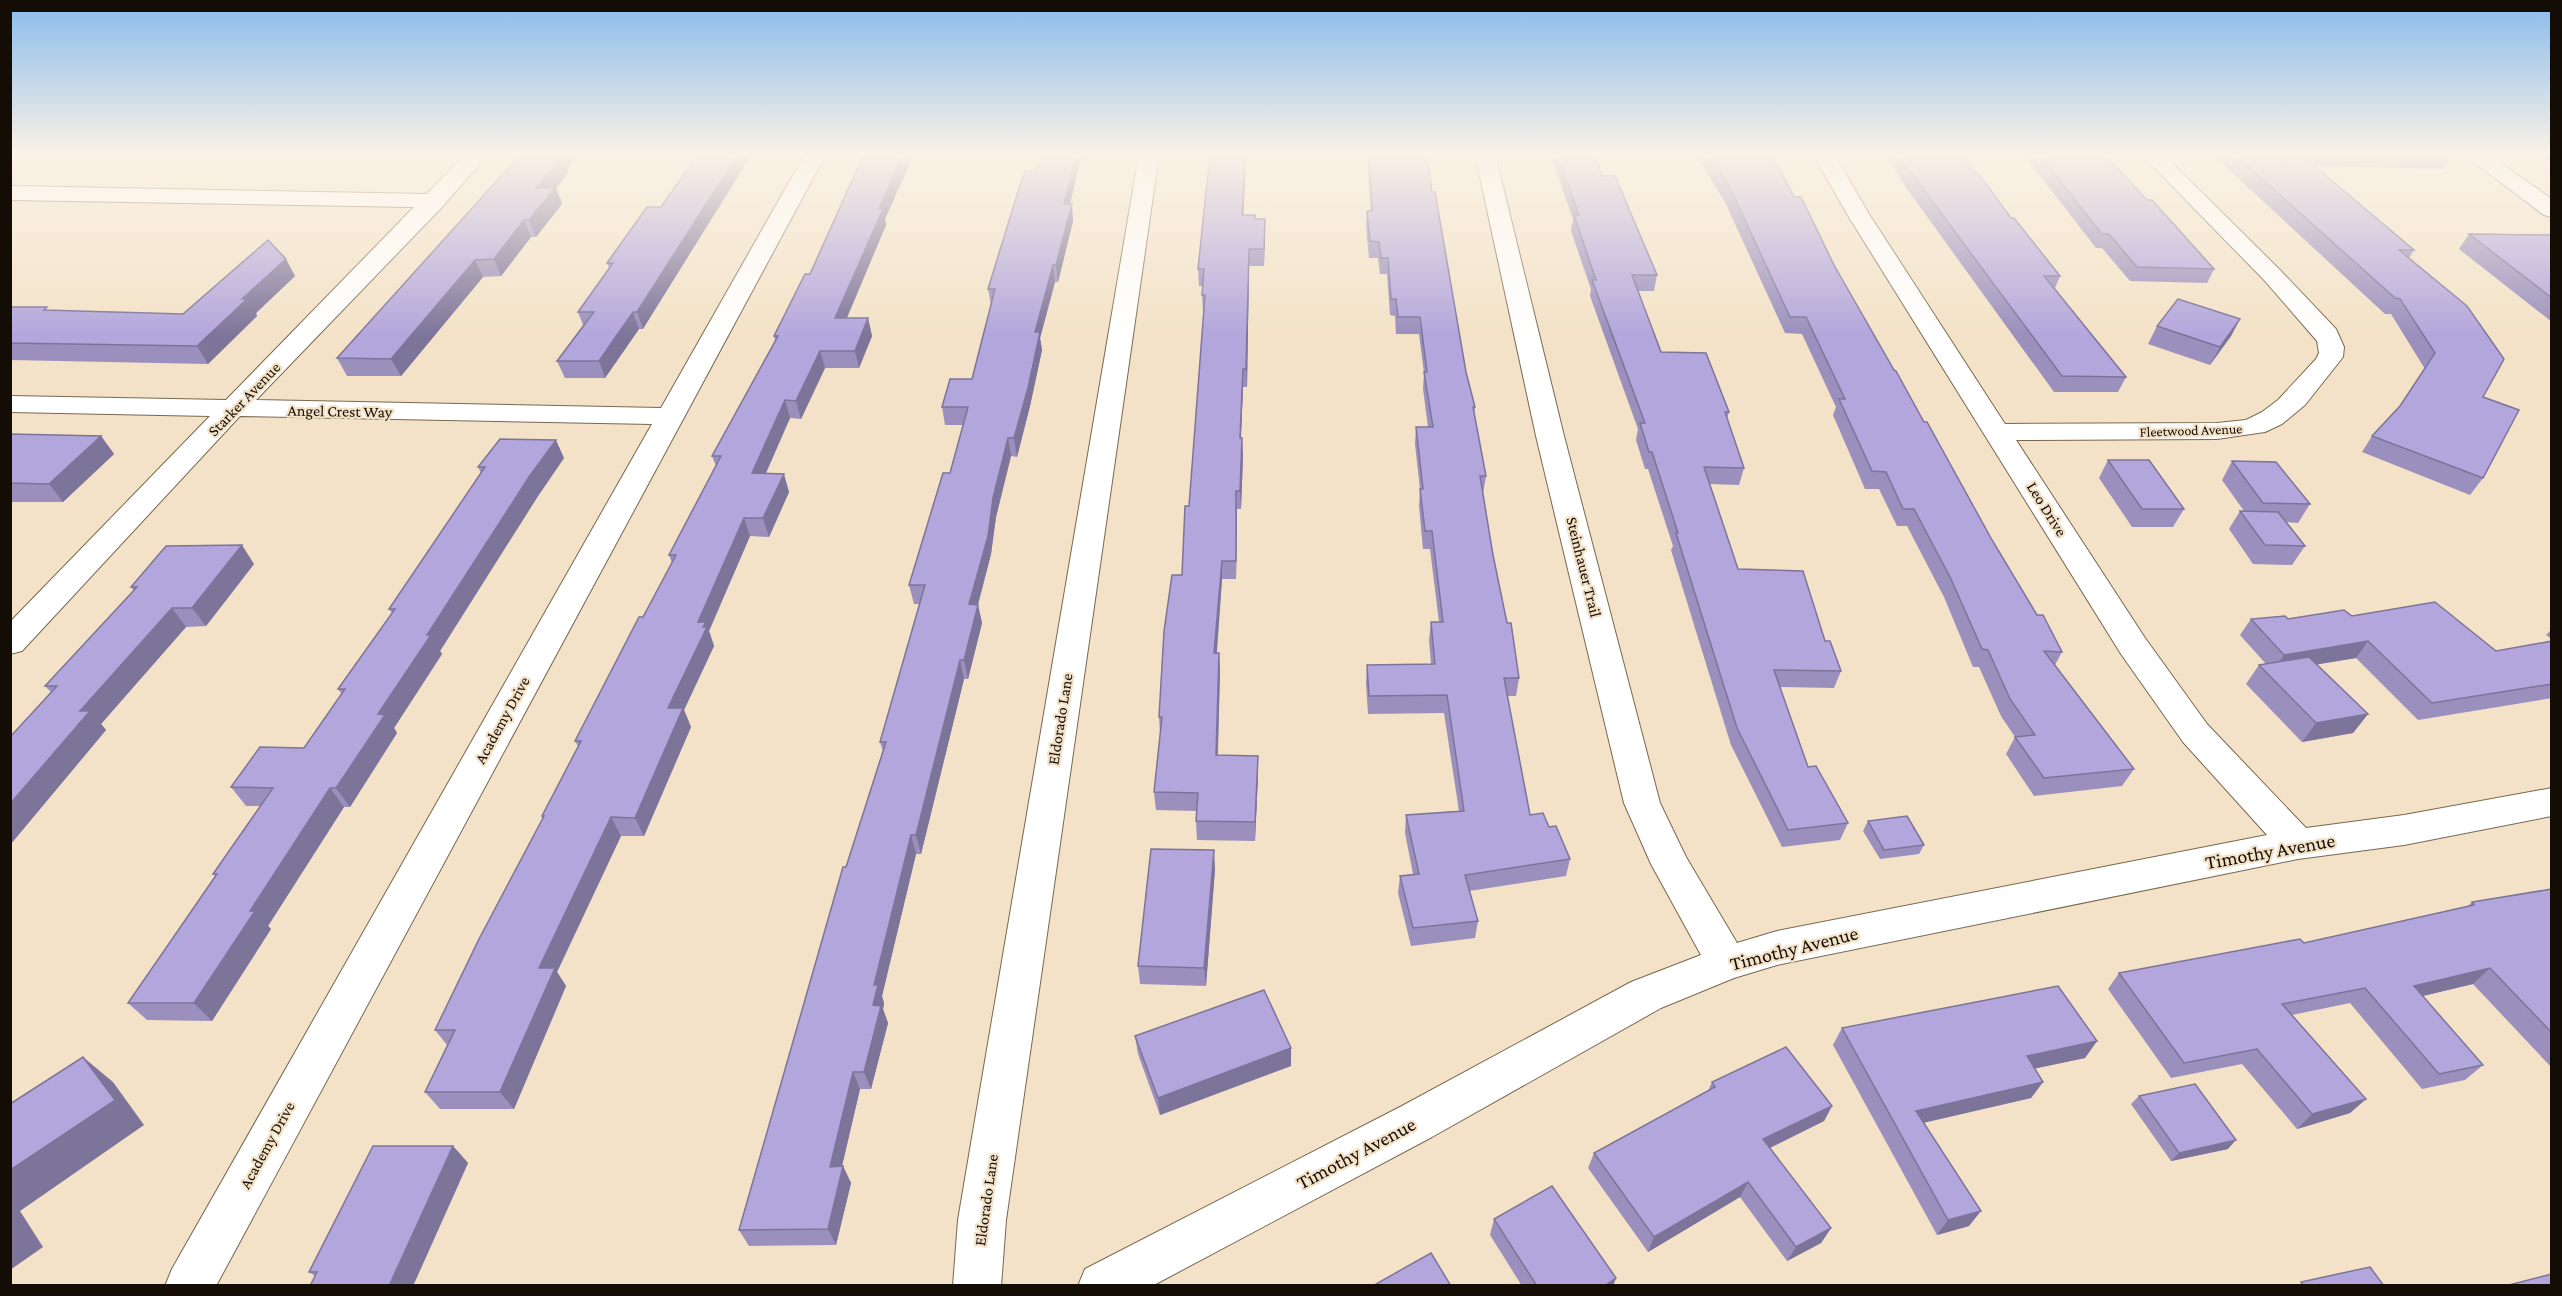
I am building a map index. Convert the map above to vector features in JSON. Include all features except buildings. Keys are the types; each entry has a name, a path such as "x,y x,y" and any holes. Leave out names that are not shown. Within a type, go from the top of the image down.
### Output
{"street":[{"name":"Starker Avenue","path":"10,643 131,514 422,214"},
{"name":"Academy Drive","path":"189,1286 782,214"},
{"name":"Eldorado Lane","path":"977,1286 987,1185 1139,214"},
{"name":"Steinhauer Trail","path":"1499,214 1550,436 1642,803 1670,864 1727,963"},
{"name":"Leo Drive","path":"1858,214 2133,646 2181,716 2298,844"},
{"name":"Fleetwood Avenue","path":"1998,432 2234,430 2256,426 2279,414 2312,381 2331,356 2333,345 2326,334 2273,276 2211,214"},
{"name":"Angel Crest Way","path":"10,404 670,416"},
{"name":"Timothy Avenue","path":"1102,1286 1416,1122 1646,995 1727,963 1777,948 2298,844 2404,830 2552,802"}]}
